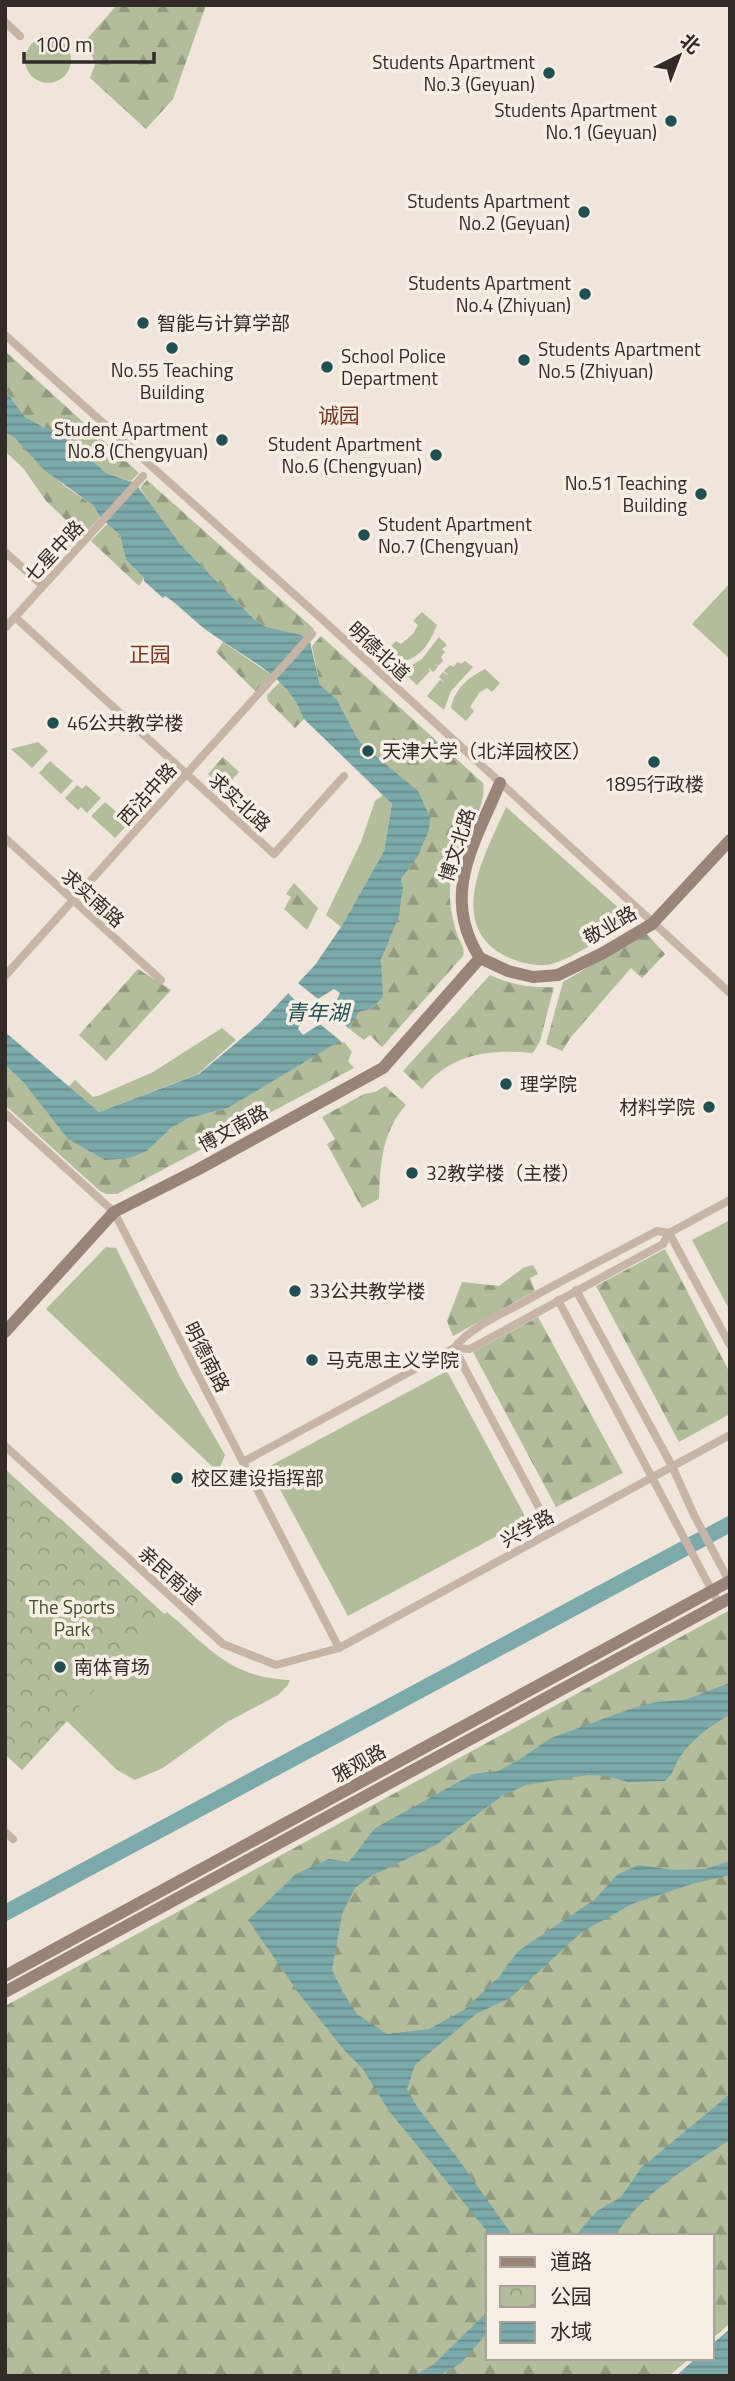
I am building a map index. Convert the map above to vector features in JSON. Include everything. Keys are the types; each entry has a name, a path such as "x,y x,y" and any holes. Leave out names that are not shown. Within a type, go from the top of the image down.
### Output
{"main road":[{"name":"博文北路","path":"480,958 470,943 464,925 460,902 462,879 500,783"},
{"name":"敬业路","path":"480,958 508,971 533,977 558,975 603,953 652,924 730,840"},
{"name":"博文南路","path":"5,1332 114,1212 197,1170 383,1068 480,958"},
{"name":"雅观路","path":"5,1976 729,1582"},
{"name":"雅观路","path":"5,1992 724,1601"}],"street":[{"path":"5,22 20,36"},
{"name":"明德北道","path":"5,335 324,621 730,993"},
{"name":"七星中路","path":"5,628 144,476"},
{"path":"5,552 43,586"},
{"name":"求实北路","path":"15,617 274,854 344,776"},
{"name":"西沽中路","path":"5,976 312,634"},
{"name":"求实南路","path":"5,838 161,980"},
{"name":"明德南路","path":"5,1113 114,1212 339,1648"},
{"path":"454,1349 470,1349 663,1244 669,1233 730,1200"},
{"path":"243,1462 454,1349 463,1337 482,1325 568,1278 657,1231 669,1233"},
{"path":"669,1233 730,1345"},
{"path":"576,1290 672,1466 729,1582"},
{"path":"558,1300 699,1570 711,1591 724,1601"},
{"path":"454,1349 552,1532"},
{"name":"兴学路","path":"339,1648 730,1435"},
{"name":"亲民南道","path":"5,1446 223,1644 276,1665 339,1648"},
{"path":"5,1832 13,1839"}],"green space":[{"path":"117,5 206,5 173,99 146,129 90,78 95,65 87,39"},
{"path":"48,37 64,44 71,60 64,76 48,83 32,76 25,60 32,44"},
{"path":"5,351 139,473 131,481 106,473 73,443 25,417 5,390"},
{"path":"5,432 15,438 63,485 93,505 100,517 83,536 46,501 24,469 5,451"},
{"path":"147,480 314,629 305,638 266,627 254,619 180,544 158,517 140,488"},
{"path":"108,523 120,535 126,560 144,578 139,586 91,541"},
{"path":"730,583 730,659 692,624"},
{"path":"422,612 437,625 424,648 415,657 402,662 388,649 396,641 401,644 413,634 418,625 413,621"},
{"path":"321,636 483,783 481,805 454,866 450,884 451,911 463,956 382,1047 370,1035 364,1040 349,1029 358,1012 371,1009 383,997 381,963 399,910 401,879 421,849 429,814 357,738 342,709 320,685 312,646"},
{"path":"439,637 447,645 442,649 445,652 441,657 443,661 438,666 433,662 438,667 433,672 428,667 430,671 417,685 402,671 422,659"},
{"path":"223,642 273,676 257,693 216,652"},
{"path":"465,661 473,667 451,691 444,710 427,696 440,680 445,683 439,677 443,672 449,676 444,671 450,665 453,667 458,662 461,664"},
{"path":"485,669 500,683 492,692 487,688 479,693 470,707 474,711 466,721 451,708 453,701 463,684"},
{"path":"280,682 294,699 304,719 295,728 268,701 267,695"},
{"path":"38,742 48,751 32,768 11,749"},
{"path":"223,757 239,772 224,789 208,774"},
{"path":"50,761 73,781 61,794 39,773"},
{"path":"77,785 82,789 86,785 101,798 87,813 81,807 78,810 65,798"},
{"path":"383,795 392,804 384,851 341,927 326,915 361,842 375,801"},
{"path":"105,802 129,823 115,838 91,816"},
{"path":"506,807 632,920 578,953 546,965 528,964 511,958 500,953 484,939 476,922 473,903 476,883"},
{"path":"294,883 318,908 307,930 284,909 291,897 286,894"},
{"path":"646,933 665,954 642,978 631,968 562,1051 546,1044 563,982"},
{"path":"138,969 171,990 106,1061 79,1035"},
{"path":"490,975 521,985 554,987 540,1041 533,1053 502,1052 473,1056 446,1068 422,1089 403,1071"},
{"path":"222,1028 236,1040 198,1074 99,1112 68,1087 75,1080 93,1097 98,1096 153,1072"},
{"path":"342,1039 352,1052 348,1061 354,1068 117,1194 100,1191 5,1105 5,1065 25,1084 147,1151 171,1128 189,1118 228,1108"},
{"path":"385,1086 406,1105 387,1137 379,1199 362,1208 327,1144 335,1139 322,1117"},
{"path":"730,1220 730,1311 692,1240"},
{"path":"106,1247 116,1248 180,1377 225,1455 218,1472 46,1309"},
{"path":"665,1249 730,1373 730,1414 679,1442 596,1286"},
{"path":"533,1265 538,1274 530,1278 535,1291 453,1336 447,1321 462,1282 499,1286 523,1268"},
{"path":"538,1317 623,1473 556,1507 473,1352"},
{"path":"447,1371 527,1520 348,1616 268,1467"},
{"name":"The Sports Park","path":"5,1469 164,1614 22,1770 5,1754"},
{"path":"60,1518 164,1614 167,1612 222,1659 251,1673 290,1680 288,1685 278,1695 227,1722 163,1768 135,1780 117,1770 67,1721 22,1770 5,1754"},
{"path":"730,1610 730,2323 714,2337 714,2234 486,2234 486,2360 688,2360 669,2376 5,2376 5,2006"}],"water":[{"name":"青年湖","path":"5,390 25,417 73,443 106,473 135,483 180,544 254,619 266,627 301,635 310,642 320,685 337,700 357,738 366,748 418,791 430,817 429,830 418,856 401,879 403,888 399,916 381,960 383,997 371,1009 359,1012 342,1039 333,1045 228,1108 189,1118 171,1128 147,1151 129,1158 105,1160 68,1139 25,1084 5,1065 5,1032 99,1112 199,1074 261,1022 315,965 341,927 384,851 392,804 303,718 297,704 277,680 206,630 171,600 165,596 163,598 144,581 126,560 120,535 100,517 93,505 44,470 15,438 5,432"},
{"path":"730,1683 730,1715 692,1742 665,1781 628,1782 607,1776 588,1775 526,1785 502,1796 436,1845 371,1876 355,1888 342,1914 332,1970 357,2014 387,2034 429,2029 464,2010 499,1977 518,1951 594,1900 618,1874 639,1865 673,1870 705,1869 730,1861 730,1875 692,1884 632,1904 582,1932 510,1998 476,2014 415,2065 407,2089 418,2108 512,2234 489,2234 389,2111 363,2069 300,1995 248,1920 296,1874 329,1859 348,1862 377,1827 473,1774 498,1771 551,1738 630,1709 656,1702 684,1700"},
{"path":"730,2094 730,2140 651,2195 617,2234 577,2234 597,2211 621,2197 641,2168"},
{"path":"486,2313 486,2334 461,2363 439,2376 414,2376 434,2364"},
{"path":"730,2329 730,2376 676,2376 694,2360 714,2360 714,2342"}],"pier":[{"path":"303,972 305,974 298,983 318,999 334,989 340,993 331,1013 352,1031 343,1043 320,1024 303,1035 298,1029 305,1011 288,993 280,1000"}],"waterway":[{"path":"5,1913 730,1524"}],"place":[{"name":"Students Apartment No.3 (Geyuan)","path":"549,73"},
{"name":"Students Apartment No.1 (Geyuan)","path":"671,121"},
{"name":"Students Apartment No.2 (Geyuan)","path":"584,212"},
{"name":"Students Apartment No.4 (Zhiyuan)","path":"585,294"},
{"name":"智能与计算学部","path":"143,323"},
{"name":"No.55 Teaching Building","path":"172,348"},
{"name":"Students Apartment No.5 (Zhiyuan)","path":"524,360"},
{"name":"School Police Department","path":"327,367"},
{"name":"Student Apartment No.8 (Chengyuan)","path":"222,440"},
{"name":"Student Apartment No.6 (Chengyuan)","path":"436,455"},
{"name":"No.51 Teaching Building","path":"701,494"},
{"name":"Student Apartment No.7 (Chengyuan)","path":"364,535"},
{"name":"46公共教学楼","path":"53,723"},
{"name":"天津大学（北洋园校区）","path":"368,751"},
{"name":"1895行政楼","path":"654,762"},
{"name":"理学院","path":"506,1084"},
{"name":"材料学院","path":"709,1107"},
{"name":"32教学楼（主楼）","path":"412,1173"},
{"name":"33公共教学楼","path":"295,1291"},
{"name":"马克思主义学院","path":"312,1360"},
{"name":"校区建设指挥部","path":"177,1478"},
{"name":"南体育场","path":"60,1667"}],"district":[{"name":"诚园","path":"339,416"},
{"name":"正园","path":"150,655"}]}
